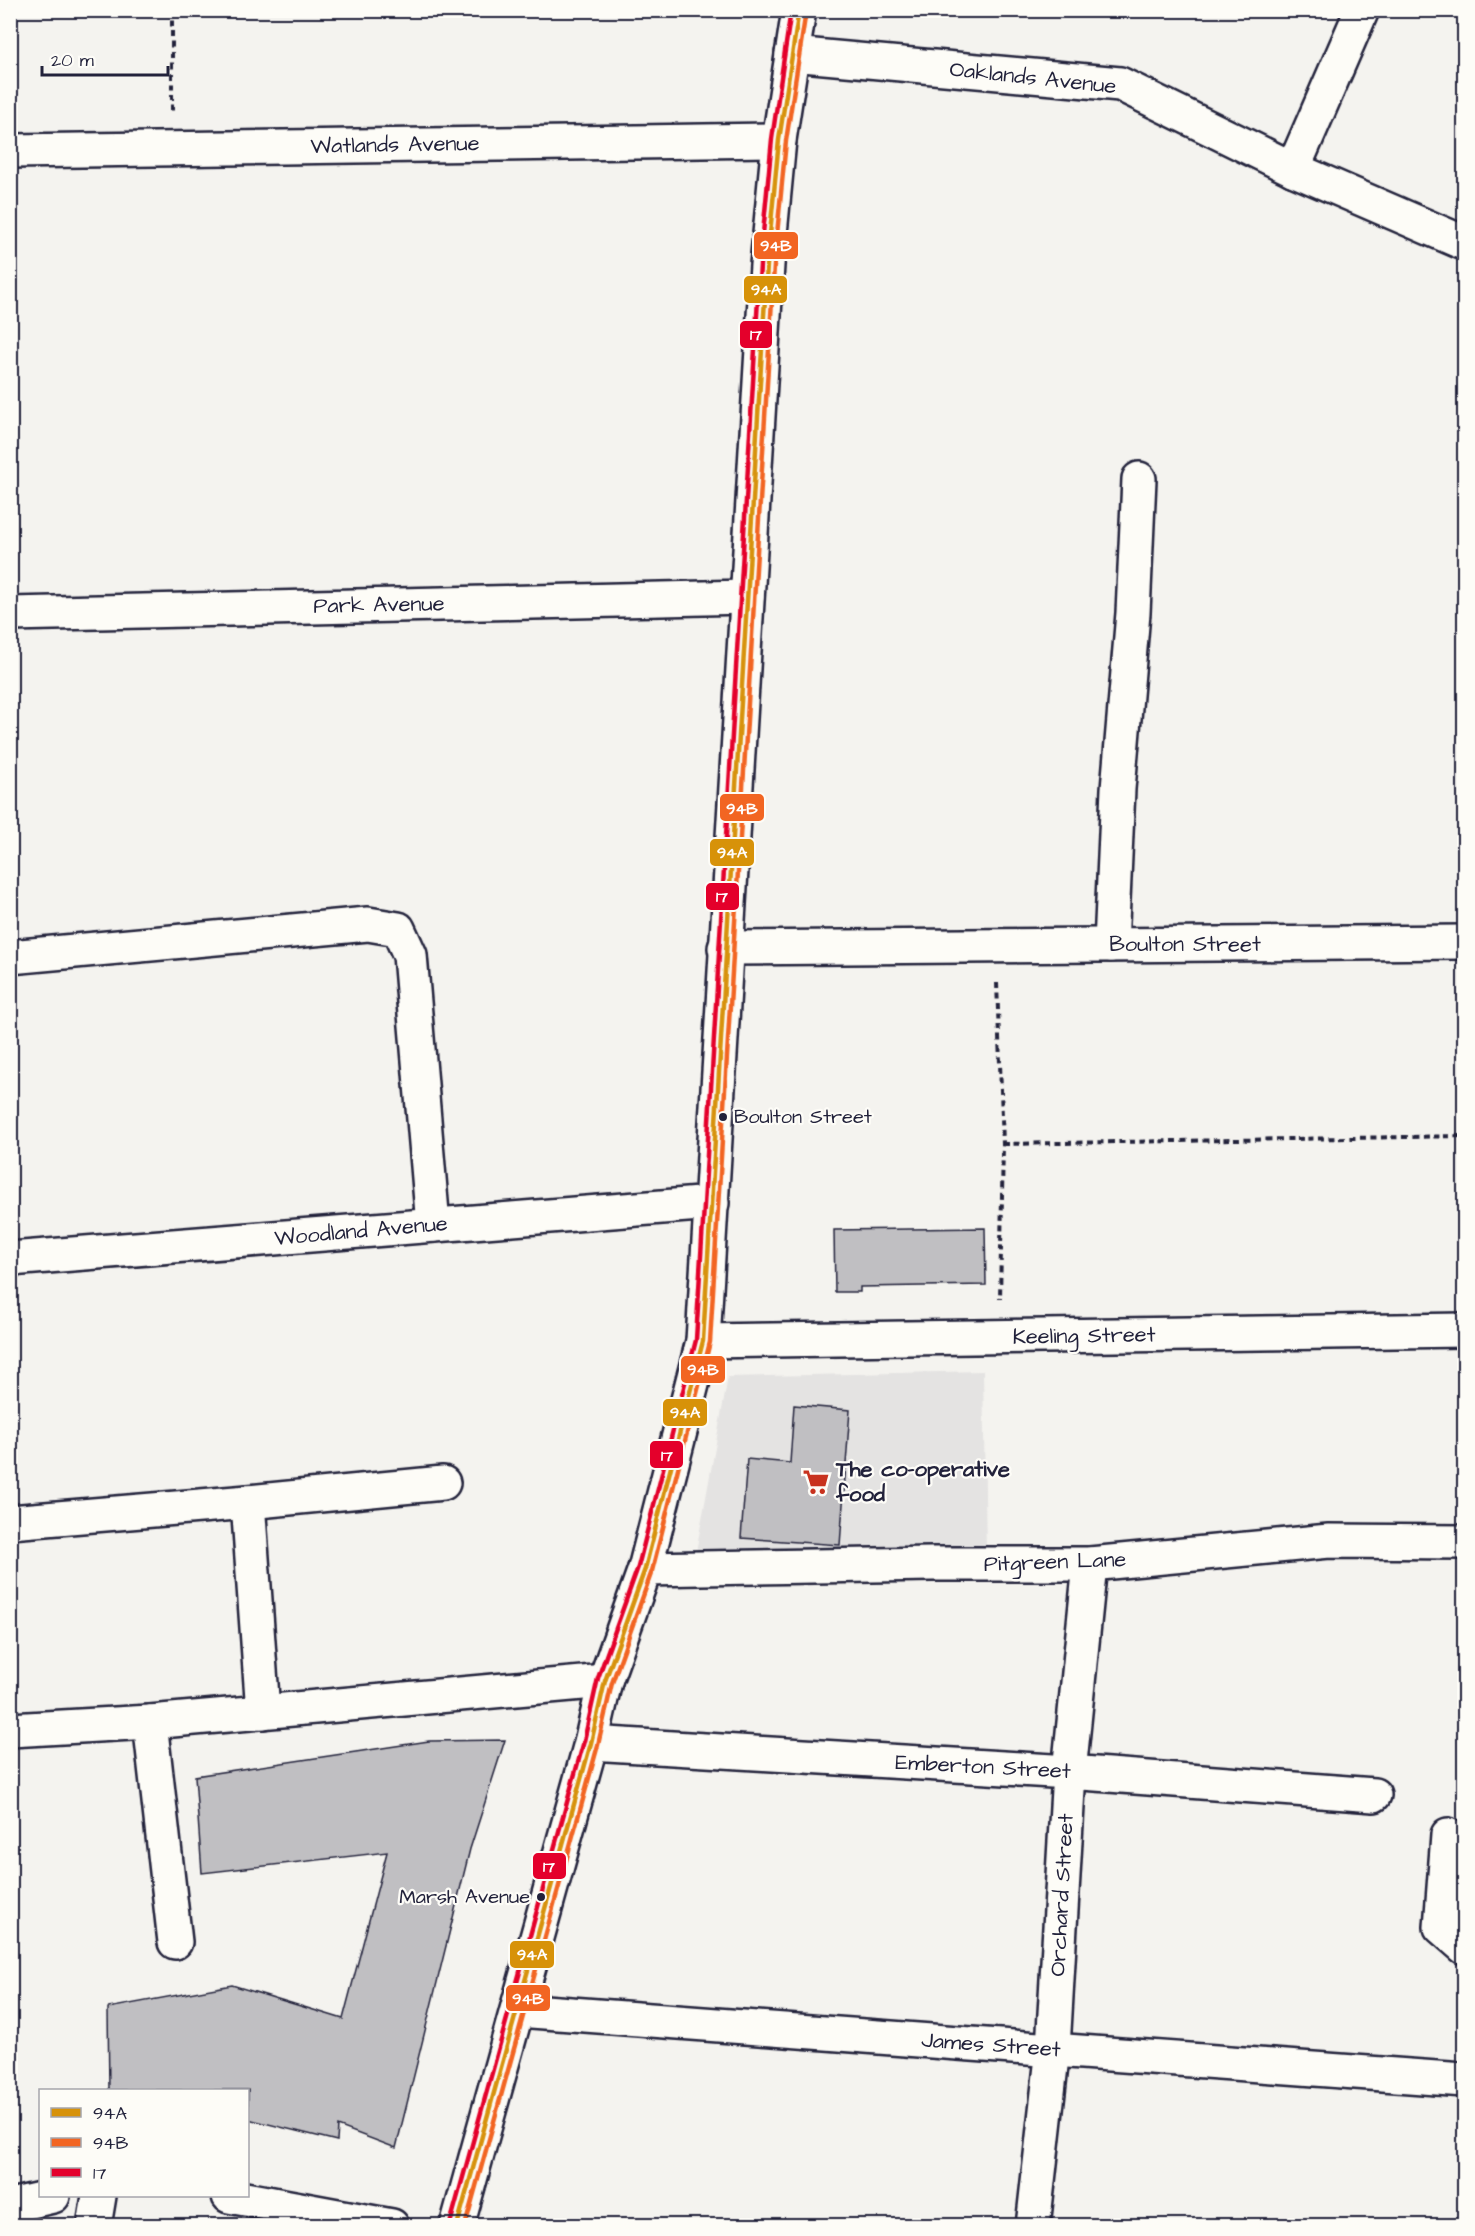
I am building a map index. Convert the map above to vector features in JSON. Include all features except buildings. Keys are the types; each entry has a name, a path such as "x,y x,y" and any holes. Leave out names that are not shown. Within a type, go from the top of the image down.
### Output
{"street":[{"path":"457,2226 591,1743 604,1681 645,1569 702,1341 767,265 779,140 799,10"},
{"path":"1293,168 1362,10"},
{"name":"Oaklands Avenue","path":"792,54 1120,84 1293,168 1464,243"},
{"name":"Watlands Avenue","path":"10,151 779,140"},
{"path":"1112,945 1118,789 1133,613 1139,479"},
{"name":"Park Avenue","path":"10,614 747,597"},
{"path":"10,957 368,924 398,929 410,955 433,1225"},
{"name":"Boulton Street","path":"725,948 1464,942"},
{"name":"Woodland Avenue","path":"10,1259 712,1203"},
{"name":"Keeling Street","path":"702,1341 1464,1330"},
{"path":"10,1522 444,1483"},
{"path":"248,1502 263,1712"},
{"name":"Pitgreen Lane","path":"645,1569 1090,1564 1329,1540 1464,1542"},
{"name":"Orchard Street","path":"1034,2226 1053,2048 1069,1772 1090,1564"},
{"path":"10,1730 150,1722 604,1681"},
{"path":"150,1722 175,1942"},
{"name":"Emberton Street","path":"591,1743 1069,1772 1374,1795"},
{"path":"1448,1835 1441,1927 1464,1947"},
{"name":"James Street","path":"518,2010 789,2032 1053,2048 1464,2080"},
{"path":"10,2206 49,2197"},
{"path":"94,2226 99,2197"},
{"path":"234,2197 392,2226"}],"path":[{"path":"172,10 172,148"},
{"path":"996,946 1003,1144 999,1337"},
{"path":"1003,1144 1464,1136"}],"shaded area":[{"path":"983,1371 986,1551 696,1552 728,1377"}],"transit line":[{"name":"17","path":"450,2224 584,1741 598,1678 638,1567 696,1340 760,265 772,139 791,10"},
{"name":"94A","path":"457,2226 591,1743 605,1681 645,1569 703,1341 767,265 779,140 799,10"},
{"name":"94B","path":"465,2226 598,1745 612,1683 652,1571 710,1342 774,266 786,141 806,11"}],"place":[{"name":"Boulton Street","path":"723,1117"},
{"name":"The co-operative food","path":"816,1482"},
{"name":"Marsh Avenue","path":"541,1897"}]}
